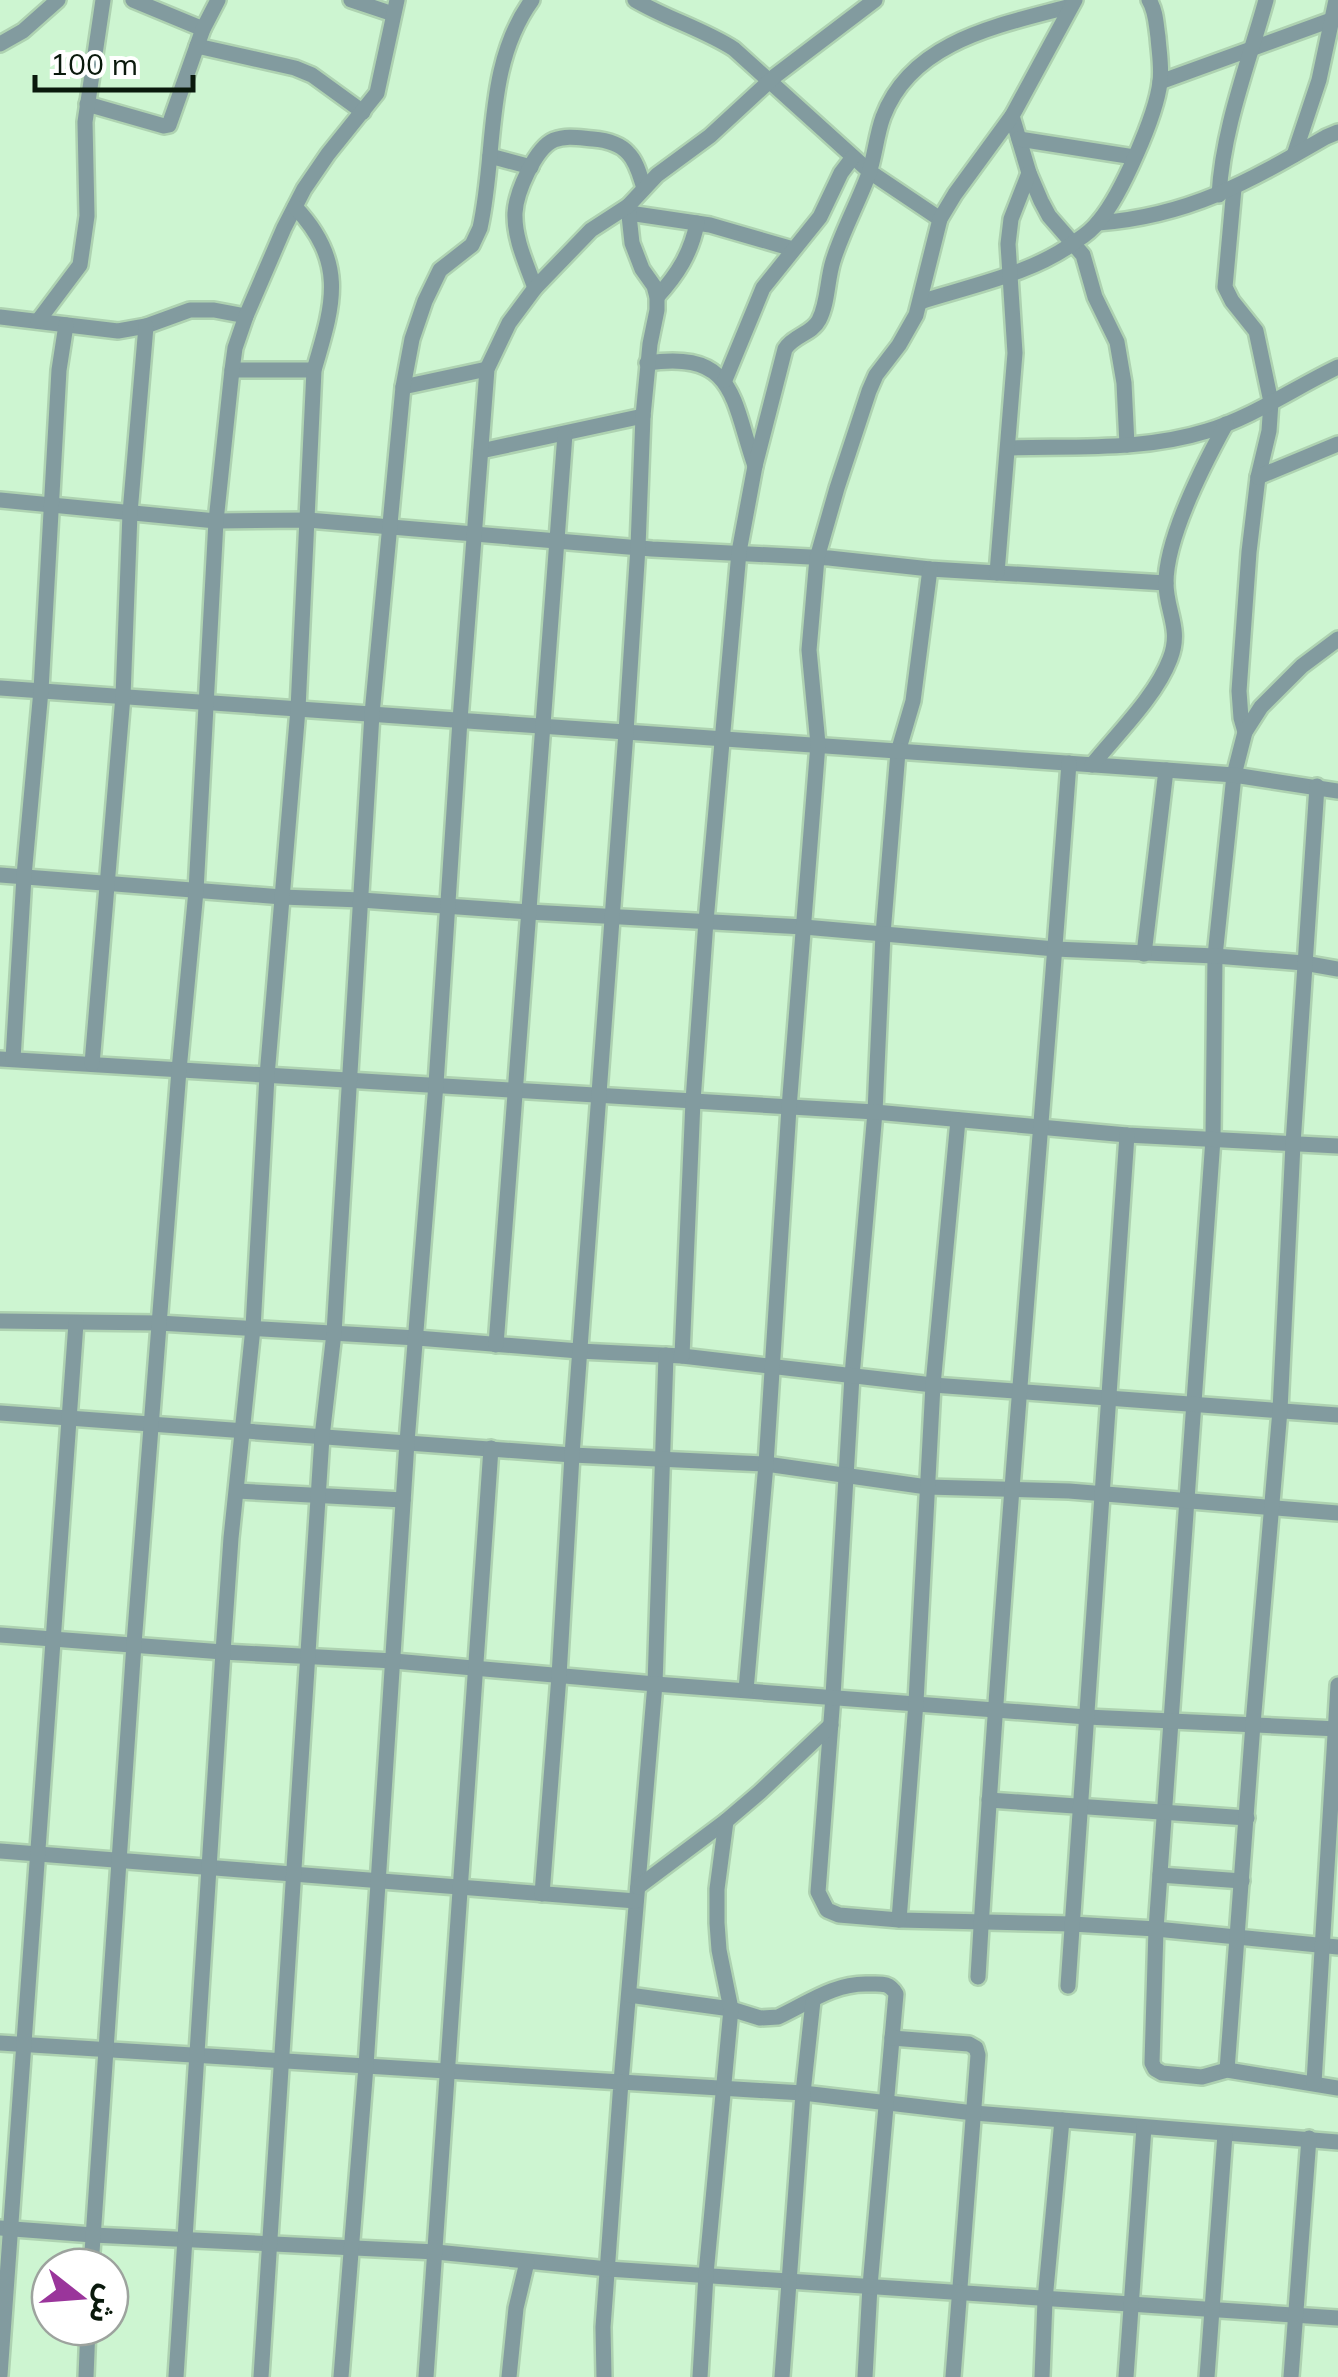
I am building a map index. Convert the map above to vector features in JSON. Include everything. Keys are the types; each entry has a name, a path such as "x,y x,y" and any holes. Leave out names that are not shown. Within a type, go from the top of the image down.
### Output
{"street":[{"path":"0,44 23,31 58,0"},
{"path":"38,322 80,265 87,216 86,104 103,0"},
{"path":"133,0 203,28"},
{"path":"86,104 170,125 203,28 218,0"},
{"path":"92,2247 134,1644 196,890 216,521 232,370 246,316 304,189 377,93 395,7 350,0"},
{"path":"261,2377 322,1437 334,1333 372,714 403,387 412,339 440,270 472,245 480,228 504,55 514,28 532,0"},
{"path":"635,0 734,49 853,158 940,219"},
{"path":"341,2377 487,369 509,323 535,288 591,230 628,210 657,175 710,136 769,81 876,0"},
{"path":"920,302 1050,258 1098,223 1134,156 1151,117 1160,82 1156,21 1149,0"},
{"path":"1245,732 1239,691 1249,552 1271,402 1256,331 1225,287 1226,192 1221,168 1229,124 1266,0"},
{"path":"1294,155 1319,80 1336,0"},
{"path":"746,1690 818,744 809,650 817,558 869,391 908,329 920,302 940,219 1012,116 1073,3"},
{"path":"604,2377 603,2327 654,1684 663,1461 739,552 755,466 785,348 817,325 822,315 832,264 870,172 883,116 894,94 936,52 967,36 1073,3"},
{"path":"1160,82 1332,20"},
{"path":"197,46 312,75 363,112"},
{"path":"1012,116 1049,216 1084,255 1095,296 1117,342 1124,383 1127,446"},
{"path":"1098,223 1186,208 1226,192 1338,132"},
{"path":"535,288 515,216 530,167 540,150 552,141 568,137 605,140 630,153 644,188"},
{"path":"1019,139 1134,156"},
{"path":"490,156 530,167"},
{"path":"725,380 756,300 820,217 841,173 853,158"},
{"path":"997,573 1015,354 1008,274 1010,219 1030,173"},
{"path":"176,2377 222,1652 253,1328 267,1076 298,708 314,370 329,321 332,287 322,243 295,207"},
{"path":"628,210 697,223 792,249"},
{"path":"542,1894 626,732 643,416 657,298 636,258 628,210"},
{"path":"657,298 687,257 697,223"},
{"path":"0,317 118,331 146,326 190,310 246,316"},
{"path":"66,325 59,370 41,690 6,1059 875,1112 1127,1135 1338,1146"},
{"path":"92,1064 123,696 130,514 146,326"},
{"path":"647,363 693,362 725,380 755,466"},
{"path":"1008,448 1127,446 1208,431 1338,367"},
{"path":"403,387 487,369"},
{"path":"232,370 314,370"},
{"path":"481,451 643,416"},
{"path":"1092,764 1150,693 1172,656 1176,637 1166,584 1175,540 1198,474 1226,424"},
{"path":"496,1345 565,434"},
{"path":"1258,477 1338,444"},
{"path":"0,500 216,521 308,520 1166,584"},
{"path":"930,568 913,701 898,752 818,1892 827,1910 839,1915 1156,1929 1330,1946"},
{"path":"1338,638 1302,666 1261,707 1245,732 1234,776 1216,956 1213,1139 1156,1929 1152,2063 1162,2072 1196,2077 1227,2070 1338,2088"},
{"path":"0,688 1092,764 1234,776 1338,791"},
{"path":"978,1977 1011,1490 1068,763"},
{"path":"1144,954 1166,770"},
{"path":"1227,2070 1280,1410 1317,786"},
{"path":"0,874 282,898 804,927 1055,948 1304,962 1338,969"},
{"path":"899,1920 916,1702 933,1385 958,1120"},
{"path":"1068,1986 1127,1135"},
{"path":"0,1320 159,1323 674,1355 933,1385 1338,1415"},
{"path":"0,2374 6,2228 24,2044 76,1323"},
{"path":"0,1413 572,1455 766,1464 928,1487 1104,1493 1338,1513"},
{"path":"426,2377 491,1448"},
{"path":"237,1491 404,1500"},
{"path":"0,1635 394,1661 1087,1717 1336,1729"},
{"path":"1314,2083 1330,1946 1338,1684"},
{"path":"0,1851 542,1894 637,1894 760,1792 830,1724"},
{"path":"989,1800 1247,1818"},
{"path":"700,2377 732,2009 717,1923 726,1821"},
{"path":"1160,1875 1242,1882"},
{"path":"629,1995 732,2009 770,2019 849,1984 886,1984 893,1988 896,1994 865,2377"},
{"path":"782,2377 813,2000"},
{"path":"892,2038 969,2044 978,2055 953,2377"},
{"path":"0,2043 803,2093 974,2113 1338,2142"},
{"path":"1042,2377 1062,2120"},
{"path":"1126,2377 1144,2126"},
{"path":"1208,2377 1225,2134"},
{"path":"1291,2377 1309,2138"},
{"path":"6,2228 350,2246 608,2269 1338,2318"},
{"path":"509,2377 515,2318 527,2262"},
{"path":"86,2377 87,2347"}]}
